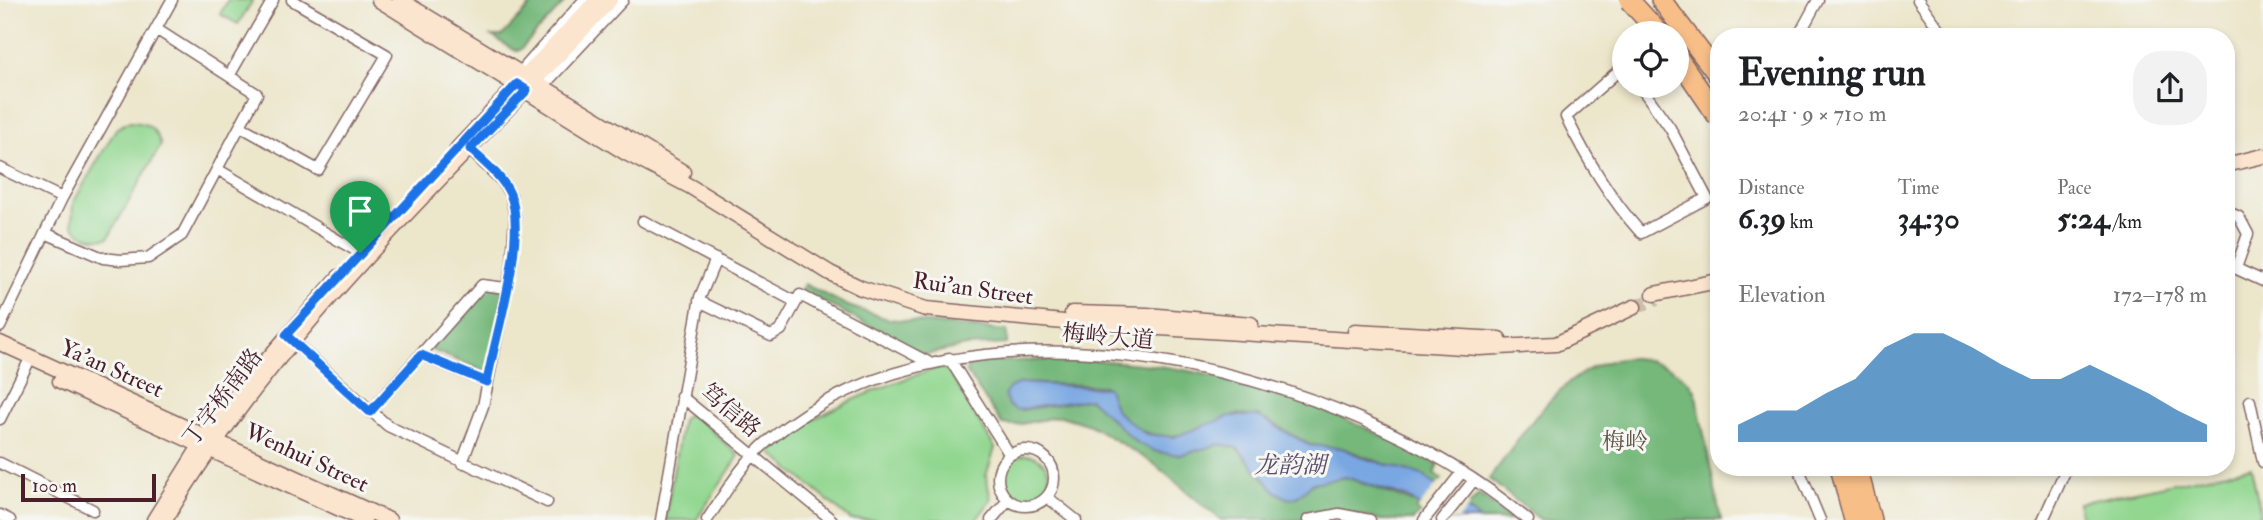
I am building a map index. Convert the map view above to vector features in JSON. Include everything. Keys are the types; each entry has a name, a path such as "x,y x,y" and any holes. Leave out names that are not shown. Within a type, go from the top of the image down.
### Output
{"highway":[{"path":"1629,0 1648,21"},
{"path":"1640,0 1652,21"},
{"path":"1661,0 1710,64"},
{"path":"1689,62 1710,94"},
{"path":"1689,74 1710,105"},
{"path":"1842,476 1854,520"},
{"path":"1859,476 1871,520"}],"main road":[{"name":"Rui'an Street","path":"379,0 528,82"},
{"name":"Rui'an Street","path":"400,0 528,82 626,153 724,206 830,273 861,288 926,309 1064,322 1479,348 1556,344 1633,305"},
{"name":"丁字桥南路","path":"290,339 605,1"},
{"name":"丁字桥南路","path":"154,520 207,443 360,253 467,146"},
{"path":"2235,153 2263,146"},
{"path":"2235,163 2263,156"},
{"path":"1710,283 1655,297 1710,290"},
{"name":"Ya'an Street","path":"0,343 29,361 207,443"},
{"name":"Ya'an Street","path":"0,353 29,361"},
{"name":"丁字桥南路","path":"165,520 207,443"},
{"name":"Wenhui Street","path":"207,443 364,520"},
{"name":"Wenhui Street","path":"207,443 389,520"}],"street":[{"path":"0,327 62,198 172,0"},
{"path":"229,76 273,0"},
{"path":"240,126 318,170 387,55 292,0"},
{"path":"528,82 584,0"},
{"path":"528,82 622,0"},
{"path":"1803,28 1818,0"},
{"path":"1918,0 1938,28"},
{"path":"45,233 103,258 121,260 148,258 182,235 257,94 156,29"},
{"path":"1612,73 1566,117 1591,167 1616,204 1641,233 1707,198 1670,128 1649,98"},
{"path":"462,463 478,426 515,242 513,203 502,181 467,146"},
{"path":"0,168 62,198"},
{"path":"217,169 360,253"},
{"path":"2235,215 2239,217 2248,233 2235,258"},
{"path":"643,221 796,302"},
{"path":"661,520 699,301 716,259"},
{"path":"2235,268 2263,281"},
{"path":"370,412 482,285 506,288"},
{"path":"699,301 771,336 782,330 800,295 928,362"},
{"path":"290,339 370,412 398,432 547,502"},
{"name":"梅岭大道","path":"707,520 753,455 776,435 829,402 928,362 1012,352 1073,353 1143,359 1214,370 1303,395 1349,412 1462,472 1528,520"},
{"path":"421,355 487,382"},
{"path":"949,358 1010,454"},
{"path":"0,419 29,361"},
{"name":"笃信路","path":"681,396 832,520"},
{"path":"2250,401 2263,461"},
{"path":"1032,450 1048,459 1055,481 1047,497 1030,506 1008,500 999,488 998,474 1010,454 1032,450"},
{"path":"0,463 93,510"},
{"path":"1425,519 1462,472"},
{"path":"1802,476 1820,520"},
{"path":"2043,520 2063,476"},
{"path":"1442,520 1474,480"},
{"path":"1047,497 1076,520"},
{"path":"991,520 1008,500"},
{"path":"1308,520 1339,514 1370,520"},
{"path":"0,515 10,520"}],"green space":[{"path":"228,0 253,0 238,24 220,14"},
{"path":"536,0 567,0 520,50 514,50 492,36 502,36"},
{"path":"128,122 149,127 161,145 108,238 88,237 72,225 73,203 116,129"},
{"path":"804,284 848,306 888,319 1007,331 1007,344 966,346 924,355 801,290"},
{"path":"482,285 506,288 489,373 427,348"},
{"name":"梅岭","path":"1635,358 1653,362 1676,372 1695,390 1710,476 1712,476 1721,520 1541,520 1489,479 1550,400 1588,370 1610,361"},
{"path":"1076,359 1184,370 1262,389 1352,422 1439,464 1434,473 1442,479 1437,484 1342,448 1310,445 1269,421 1239,414 1190,433 1160,436 1146,433 1114,409 1104,386 1020,383 1021,410 1090,399 1137,442 1180,455 1221,444 1237,448 1273,488 1304,489 1320,480 1346,477 1420,505 1416,510 1420,514 1413,520 1382,520 1335,510 1299,520 1221,520 1153,463 1090,425 1061,416 1016,425 1002,424 966,371 969,365 980,362"},
{"path":"942,368 949,372 995,448 986,476 991,500 976,520 851,520 772,454 778,443 819,417 876,390"},
{"path":"687,415 697,417 739,456 696,520 665,520 682,420"},
{"path":"1026,455 1042,462 1049,478 1042,494 1026,501 1010,494 1003,478 1010,462"},
{"path":"2251,467 2261,515 2238,520 2082,520 2078,503 2208,476 2235,476 2235,470"},
{"path":"1479,494 1511,520 1480,520 1467,508"}],"water":[{"name":"龙韵湖","path":"1020,383 1108,388 1116,411 1146,434 1174,437 1230,416 1258,416 1309,445 1342,448 1367,459 1423,475 1480,520 1440,520 1408,498 1346,477 1313,483 1297,497 1289,499 1276,492 1238,448 1221,444 1180,455 1157,452 1137,443 1090,399 1016,410 1008,405 1005,395 1009,388"}],"pier":[{"path":"1440,481 1470,506 1458,520 1435,520 1418,508"}],"tunnel":[{"path":"1634,307 1657,299"}],"route":[{"path":"517,84 527,90 470,149 502,181 511,196 515,217 512,264 487,382 421,355 370,412 286,335 360,253 517,84"}]}
